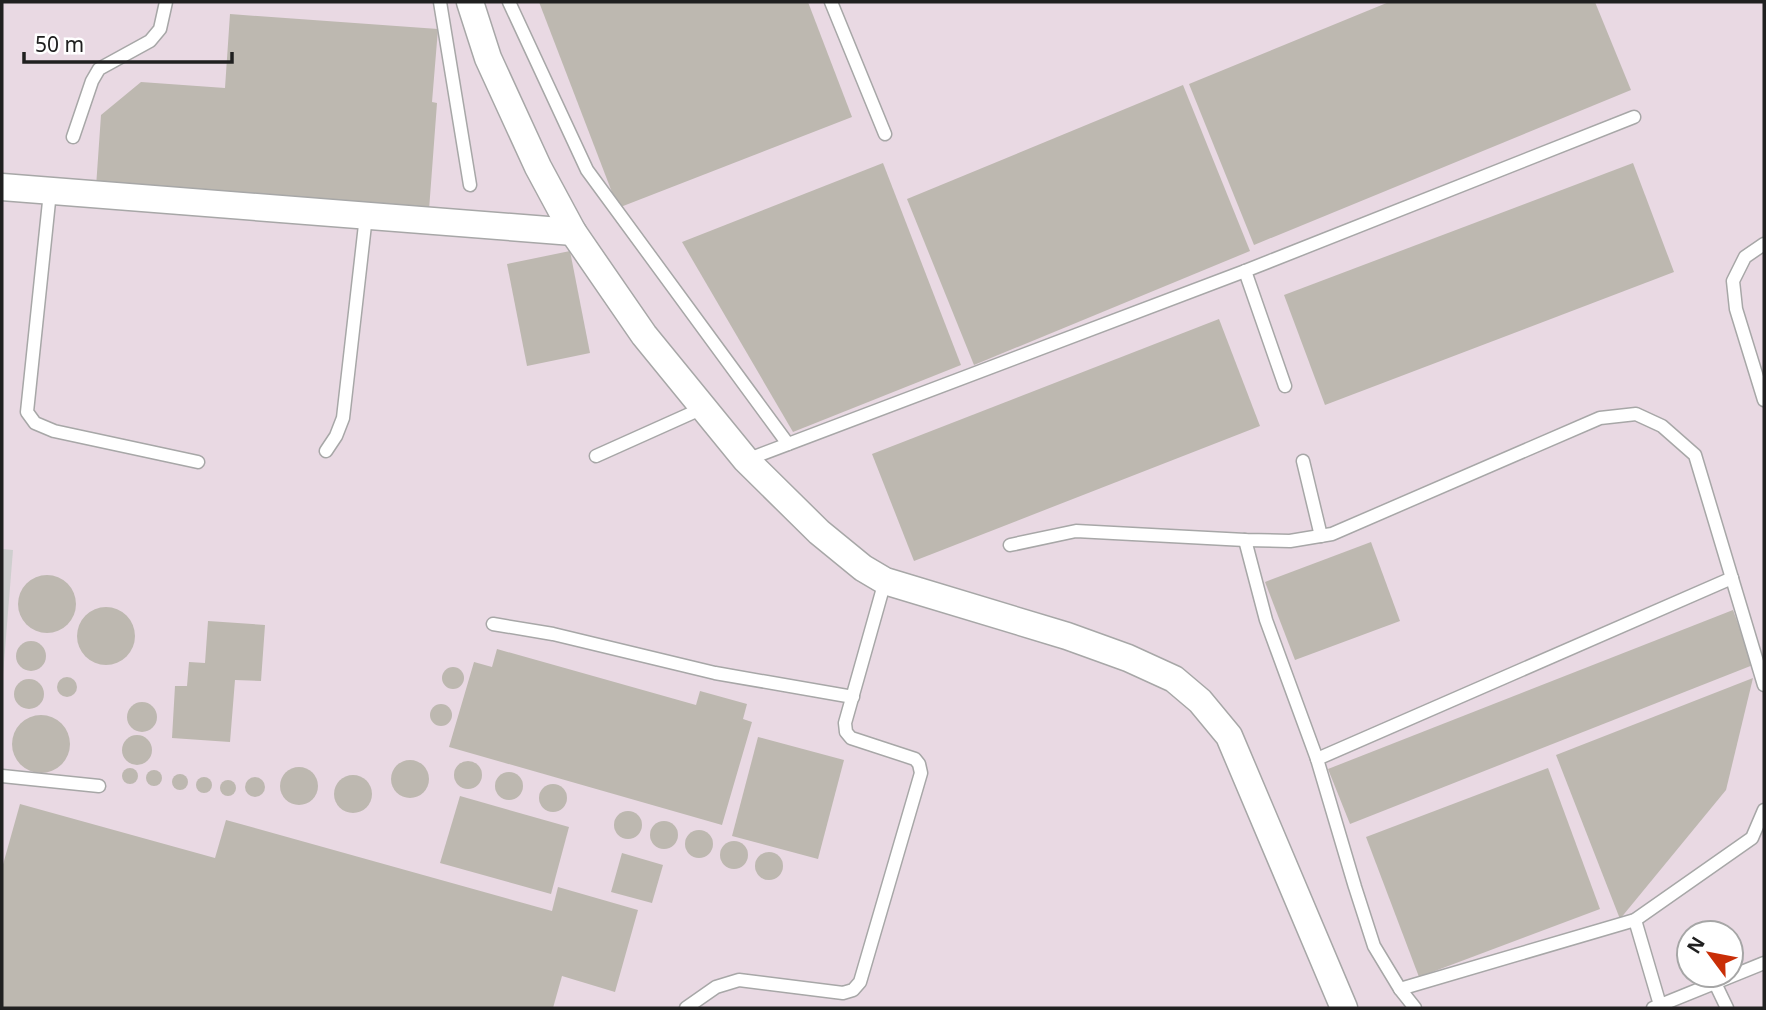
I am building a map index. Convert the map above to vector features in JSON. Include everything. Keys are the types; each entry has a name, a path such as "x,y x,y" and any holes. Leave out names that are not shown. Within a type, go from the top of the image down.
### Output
{"street":[{"path":"466,3 538,167 573,232 644,335 703,408 746,460 818,532 863,568 885,581 1067,636 1128,658 1174,679 1200,701 1229,736 1344,1008"},
{"path":"2,187 573,232"}],"lane":[{"path":"73,137 92,81 99,69 150,41 160,29 166,2"},
{"path":"440,2 470,185"},
{"path":"509,2 587,170 788,444"},
{"path":"831,2 885,134"},
{"path":"746,460 1245,271 1634,117"},
{"path":"50,192 27,412 35,423 54,432 198,462"},
{"path":"326,451 343,418 366,216"},
{"path":"1764,244 1745,257 1733,281 1737,309 1764,400"},
{"path":"1245,271 1285,386"},
{"path":"596,456 703,408"},
{"path":"1010,545 1076,531 1290,541 1332,534 1600,418 1636,414 1662,426 1695,455 1764,685"},
{"path":"1303,461 1321,536"},
{"path":"1245,540 1266,620 1317,759 1374,946 1415,1008"},
{"path":"1317,759 1732,578"},
{"path":"686,1008 716,987 739,981 843,993 853,990 860,982 920,773 915,759 851,738 846,732 845,723 885,581"},
{"path":"493,624 552,634 715,673 853,697"},
{"path":"2,776 99,786"},
{"path":"1400,989 1636,920 1752,838 1764,810"},
{"path":"1636,920 1657,1007 1700,989"},
{"path":"1745,971 1764,963"},
{"path":"1718,989 1727,1008"}],"shaded area":[{"path":"2,2 1764,2 1764,1008 2,1008"},
{"path":"2,549 13,550 2,687"}],"building":[{"path":"539,2 808,2 852,117 618,208"},
{"path":"1389,2 1595,2 1631,90 1254,245 1189,84"},
{"path":"230,14 438,29 432,102 437,103 429,210 96,187 101,115 141,82 225,88"},
{"path":"1183,85 1250,251 974,365 907,199"},
{"path":"883,163 961,365 793,432 682,242"},
{"path":"1633,163 1674,272 1325,405 1284,295"},
{"path":"570,251 590,353 527,366 507,264"},
{"path":"1219,319 1260,426 914,561 872,454"},
{"path":"1371,542 1400,621 1295,660 1265,582"},
{"path":"47,575 58,577 71,588 76,604 74,615 63,628 47,633 36,631 23,620 18,604 20,593 31,580"},
{"path":"106,607 117,609 130,620 135,636 133,647 122,660 106,665 95,663 82,652 77,636 79,625 90,612"},
{"path":"1733,610 1753,665 1350,824 1328,769"},
{"path":"208,621 265,625 261,681 235,680 230,742 172,738 175,686 187,686 189,662 205,663"},
{"path":"31,641 42,645 46,656 42,667 31,671 20,667 16,656 20,645"},
{"path":"497,649 696,705 700,691 747,704 743,719 752,722 722,825 449,747 474,662 492,667"},
{"path":"453,667 461,670 464,678 461,686 453,689 445,686 442,678 445,670"},
{"path":"63,677 71,677 77,687 71,697 63,697 57,691 57,683"},
{"path":"1753,678 1726,790 1620,919 1556,755"},
{"path":"29,679 40,683 44,694 40,705 29,709 18,705 14,694 18,683"},
{"path":"142,702 153,706 157,717 153,728 142,732 131,728 127,717 131,706"},
{"path":"441,704 449,707 452,715 449,723 441,726 433,723 430,715 433,707"},
{"path":"41,715 52,717 65,728 70,744 68,755 57,768 41,773 30,771 17,760 12,744 14,733 25,720"},
{"path":"137,735 148,739 152,750 148,761 137,765 126,761 122,750 126,739"},
{"path":"758,737 844,760 818,859 732,836"},
{"path":"410,760 424,765 429,779 424,793 410,798 396,793 391,779 396,765"},
{"path":"468,761 478,765 482,775 478,785 468,789 458,785 454,775 458,765"},
{"path":"299,767 313,772 318,786 313,800 299,805 285,800 280,786 285,772"},
{"path":"127,768 133,768 138,776 136,782 127,784 122,779 122,773"},
{"path":"1548,768 1600,909 1419,977 1366,837"},
{"path":"151,770 157,770 162,778 160,784 151,786 146,781 146,775"},
{"path":"509,772 519,776 523,786 519,796 509,800 499,796 495,786 499,776"},
{"path":"177,774 183,774 188,782 186,788 177,790 172,785 172,779"},
{"path":"353,775 367,780 372,794 367,808 353,813 339,808 334,794 339,780"},
{"path":"201,777 207,777 212,785 210,791 201,793 196,788 196,782"},
{"path":"255,777 262,780 265,787 262,794 255,797 248,794 245,787 248,780"},
{"path":"225,780 231,780 236,788 234,794 225,796 220,791 220,785"},
{"path":"553,784 563,788 567,798 563,808 553,812 543,808 539,798 543,788"},
{"path":"460,796 569,827 551,894 440,863"},
{"path":"20,804 215,858 226,820 552,911 558,887 638,910 615,992 562,976 553,1008 2,1008 2,868"},
{"path":"628,811 638,815 642,825 638,835 628,839 618,835 614,825 618,815"},
{"path":"664,821 674,825 678,835 674,845 664,849 654,845 650,835 654,825"},
{"path":"699,830 709,834 713,844 709,854 699,858 689,854 685,844 689,834"},
{"path":"734,841 744,845 748,855 744,865 734,869 724,865 720,855 724,845"},
{"path":"769,852 779,856 783,866 779,876 769,880 759,876 755,866 759,856"},
{"path":"622,853 663,865 652,903 611,892"}]}
